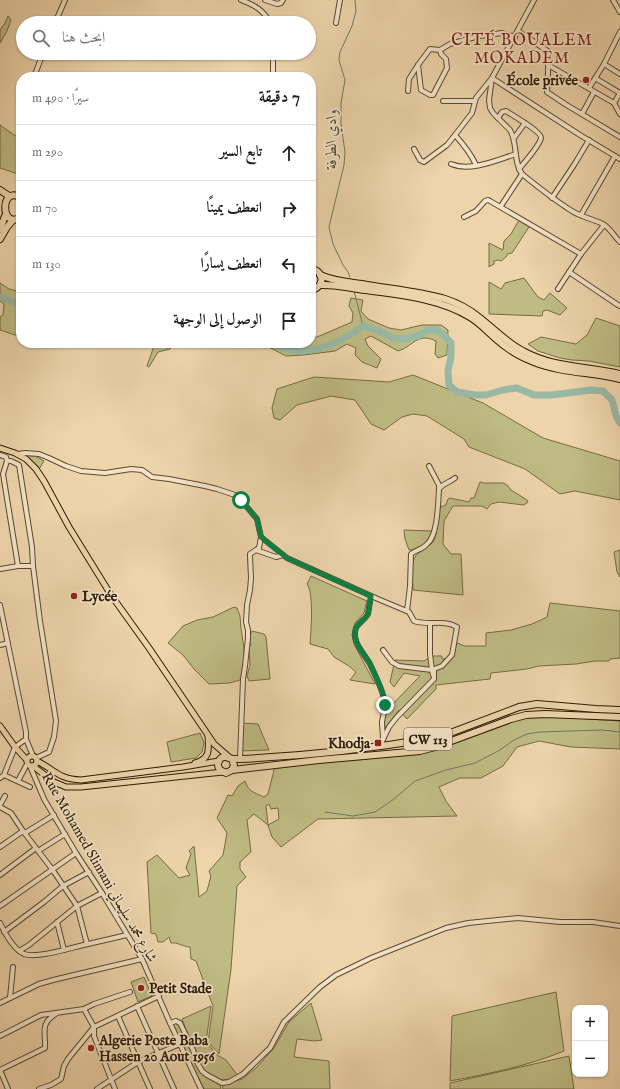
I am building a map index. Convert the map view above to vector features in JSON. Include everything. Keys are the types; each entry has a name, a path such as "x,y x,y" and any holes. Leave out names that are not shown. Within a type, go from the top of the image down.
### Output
{"highway":[{"path":"0,190 9,196"},
{"path":"16,195 9,196 1,201 2,210 5,216 8,219 16,219"},
{"path":"0,229 5,216"},
{"path":"0,239 13,220"},
{"path":"316,271 320,275 335,280 427,295 447,300 474,313 521,351 559,364 620,374"},
{"path":"316,288 321,281 320,275"},
{"path":"320,284 407,296 441,304 472,318 516,354 534,362 561,370 620,378"},
{"name":"CW 113","path":"230,758 240,759 334,752 433,738 445,735 519,707 537,704 620,710"},
{"path":"232,770 234,765 230,758 226,756 220,760 218,768 223,772 229,772 232,770 319,760 420,751 526,715 545,714 620,717"}],"main road":[{"path":"0,448 18,454 26,459 44,480 69,527 111,595 214,744 220,760 183,767 81,780 69,780 32,761"},
{"path":"0,726 15,747 54,782 66,787 81,787 223,772"},
{"path":"183,767 201,761 207,756 209,747 208,735"},
{"path":"214,744 230,758"}],"street":[{"path":"58,16 64,0"},
{"path":"241,0 251,3 259,8 266,16"},
{"path":"265,0 277,4 281,3 283,0"},
{"path":"336,24 340,0"},
{"path":"414,149 420,160 424,162 447,145 472,113 474,101 492,78 534,0"},
{"path":"613,0 620,12"},
{"path":"518,31 549,52 547,92 620,137"},
{"path":"589,88 604,64 620,32"},
{"path":"408,91 409,79 430,49 440,50 450,44 479,36 502,33 515,37"},
{"path":"418,65 421,90 432,95 447,68 446,59 440,50"},
{"path":"36,72 41,60"},
{"path":"273,60 273,72"},
{"path":"604,64 620,74"},
{"path":"548,65 614,103 620,114"},
{"path":"492,78 489,104 490,108 510,130 514,138 519,169 522,174 552,198 573,212 604,225 620,241"},
{"path":"492,78 620,159"},
{"path":"595,78 620,93 614,103"},
{"path":"582,114 594,92"},
{"path":"444,101 474,101"},
{"path":"498,118 503,112 506,111 540,134 541,138 537,145 519,169"},
{"path":"514,138 525,123"},
{"path":"455,135 464,144 476,165"},
{"path":"552,198 589,140"},
{"path":"451,164 465,166 484,165 516,154"},
{"path":"581,215 615,156"},
{"path":"501,206 522,174"},
{"path":"464,217 476,211 488,200 501,206 581,254"},
{"path":"558,289 581,254 604,225"},
{"path":"569,272 620,306"},
{"path":"18,454 32,453 44,456 81,471 106,473 131,469 142,470 152,477 183,481 211,487 235,495 254,514 257,519 261,537 259,548 250,554 251,578 250,590 246,605 248,638 243,679 240,759"},
{"path":"0,455 6,457 7,461 3,474 18,566"},
{"path":"7,461 11,461 19,465 32,547 40,621 56,721 54,737 49,752 32,761 18,781"},
{"path":"407,611 410,586 411,554 426,546 433,538 435,532 439,485 429,466"},
{"path":"439,489 443,484 455,478"},
{"path":"261,537 287,558 410,612 414,621 418,623 452,624 457,627 452,655 442,666 434,669 434,679 397,717 389,727 380,746"},
{"path":"256,550 276,557 283,555"},
{"path":"0,569 18,566 33,566"},
{"path":"371,596 367,617 361,620 355,636 361,650 370,663 384,697 385,705 382,721 383,739"},
{"name":"Rue Mohamed Slimani شارع محمد سليماني","path":"0,605 26,732 26,739 44,799 142,959 201,1089"},
{"path":"430,623 430,654 434,679"},
{"path":"0,645 8,643"},
{"path":"383,650 392,662 399,666 432,670"},
{"path":"26,739 15,747 2,776 30,787"},
{"path":"5,796 0,806 11,813 77,906 87,944"},
{"path":"0,846 54,815"},
{"path":"0,875 37,849 65,834"},
{"path":"0,906 76,853"},
{"path":"4,932 63,886 89,872"},
{"path":"19,950 30,945 77,906 102,893"},
{"path":"170,1023 177,1021 180,1022 202,1071 220,1082 226,1082 241,1076 267,1052 284,1022 330,979 371,958 431,933 468,923 518,918 560,922 593,922 620,926"},
{"path":"57,922 64,950"},
{"path":"0,923 4,932 14,946 24,954 33,956 127,935"},
{"path":"0,1003 39,984 142,959"},
{"path":"10,998 13,967"},
{"path":"0,1036 41,1015 84,1009 94,1004 130,992"},
{"path":"40,1089 61,1079 64,1066 68,1059 94,1027 158,996"},
{"path":"137,1006 174,1089"},
{"path":"84,1009 94,1027 94,1036 115,1089"},
{"path":"8,1089 0,1070 45,1048 44,1030 46,1023 52,1016 59,1012"},
{"path":"118,1016 150,1089"},
{"path":"97,1089 138,1062 180,1044"}],"shaded area":[{"path":"8,16 11,20 0,43 0,30"},
{"path":"0,125 16,136 16,173 0,168"},
{"path":"519,220 529,227 512,253 507,254 507,256 501,261 494,261 494,264 489,267 489,243 503,250 504,241 511,234"},
{"path":"524,278 538,297 544,300 550,293 567,308 560,315 547,310 543,311 542,316 489,314 489,282 501,289 505,283"},
{"path":"0,283 9,289 16,291 16,335 0,330 0,317 3,315 4,304 0,301"},
{"path":"351,298 363,300 361,311 368,319 389,328 401,330 422,325 441,325 448,330 447,355 438,358 435,354 436,341 424,338 398,351 371,336 365,339 368,346 381,359 377,368 362,362 355,355 356,348 347,344 335,351 286,356 271,348 316,348 316,337 352,322 353,313 349,306"},
{"path":"596,318 620,326 620,367 589,361 560,358 538,351 528,344 541,337 576,344 587,335"},
{"path":"153,348 171,348 158,352 149,367 147,366"},
{"path":"413,375 483,403 543,438 620,461 620,500 575,491 560,494 525,469 469,447 464,439 427,416 413,414 402,417 384,430 371,424 355,400 331,396 297,405 280,420 274,418 272,408 277,389 314,377 389,382"},
{"path":"24,455 35,456 44,461 39,469"},
{"path":"480,482 503,483 528,502 524,505 499,502 491,504 487,509 482,506 453,506 444,521 443,544 451,554 461,554 463,595 413,590 412,565 416,556 435,539 438,508 446,505 448,499 450,498 469,502 471,498 474,498"},
{"path":"404,530 432,531 429,539 424,545 417,549 409,550 405,539"},
{"path":"620,550 620,577 617,572 614,552"},
{"path":"311,576 367,601 364,613 355,623 352,635 354,644 375,684 350,680 356,672 334,657 328,649 310,644 311,595 307,584"},
{"path":"550,603 620,611 620,658 610,659 609,661 539,666 527,669 491,673 490,679 436,685 436,689 407,719 399,710 385,728 384,721 387,710 420,676 404,673 394,687 390,682 395,660 424,661 432,656 442,656 442,659 452,658 457,643 465,646 486,646 486,633 511,630 532,624 547,617"},
{"path":"234,607 237,608 240,616 244,648 243,679 230,683 209,684 183,655 168,643 183,626 197,620 213,617"},
{"path":"252,631 264,634 266,637 270,679 249,681 247,676 250,665 249,647 251,645 250,638"},
{"path":"526,716 620,721 620,749 571,747 539,741 517,747 503,766 481,778 460,778 439,787 446,801 457,816 318,819 281,847 272,837 268,825 254,814 247,820 251,852 240,862 240,869 246,877 237,886 231,969 219,1054 208,1042 213,1006 196,961 191,959 190,947 171,943 169,937 163,942 158,942 156,934 151,933 147,862 157,855 179,878 190,875 186,868 191,854 189,851 194,846 199,897 207,891 211,876 209,871 223,855 227,833 217,818 228,795 232,796 238,786 245,781 250,790 264,797 268,794 275,766 420,751","holes":["269,804 271,809 278,808 279,819 268,825 266,806"]},
{"path":"241,723 258,724 269,750 240,751"},
{"path":"200,733 204,743 202,752 196,758 171,762 167,742"},
{"name":"Petit Stade","path":"144,977 152,996 138,1002 131,982"},
{"path":"556,992 564,1051 522,1065 450,1081 452,1016"},
{"path":"311,1003 322,1040 315,1041 297,1039 294,1057 329,1061 330,1089 223,1089 222,1085 242,1079 256,1068 274,1048 289,1022"},
{"path":"211,1006 206,1042 217,1055 226,1060 238,1076 233,1079 221,1080 208,1073 199,1064 182,1019"},
{"path":"177,1022 193,1053 199,1071 220,1085 221,1089 204,1089 172,1024"},
{"path":"569,1056 574,1089 450,1089 450,1083"}],"waterway":[{"name":"وادي الطرفة","path":"350,277 333,244 329,227 344,165 345,152 341,124 341,103 345,80 339,60 340,52 352,26 356,11 355,0"},
{"name":"وادي الطرفة","path":"354,291 363,326"},
{"path":"0,297 16,303"},
{"path":"283,348 295,351 307,351 319,348 342,339 363,326 377,330 393,338 405,339 418,336 428,330 436,330 444,335 451,343 451,357 448,370 449,385 457,392 486,395 517,388 534,395 552,395 591,390 603,391 612,400 616,416 620,423"},
{"path":"325,812 353,816 375,812 394,799 415,781 446,770 475,763 527,734 540,732 602,730 620,732"}],"place":[{"name":"École privée","path":"586,80"},
{"name":"Lycée","path":"74,596"},
{"name":"Khodja","path":"378,743"},
{"name":"Petit Stade","path":"141,988"},
{"name":"Algerie Poste Baba Hassen 20 Aout 1956","path":"91,1048"}],"district":[{"name":"CITÉ BOUALEM MOKADEM","path":"522,48"}],"route":[{"path":"241,500 257,519 261,537 287,558 371,596 367,617 361,620 355,636 361,650 370,663 384,697 385,705"}]}
